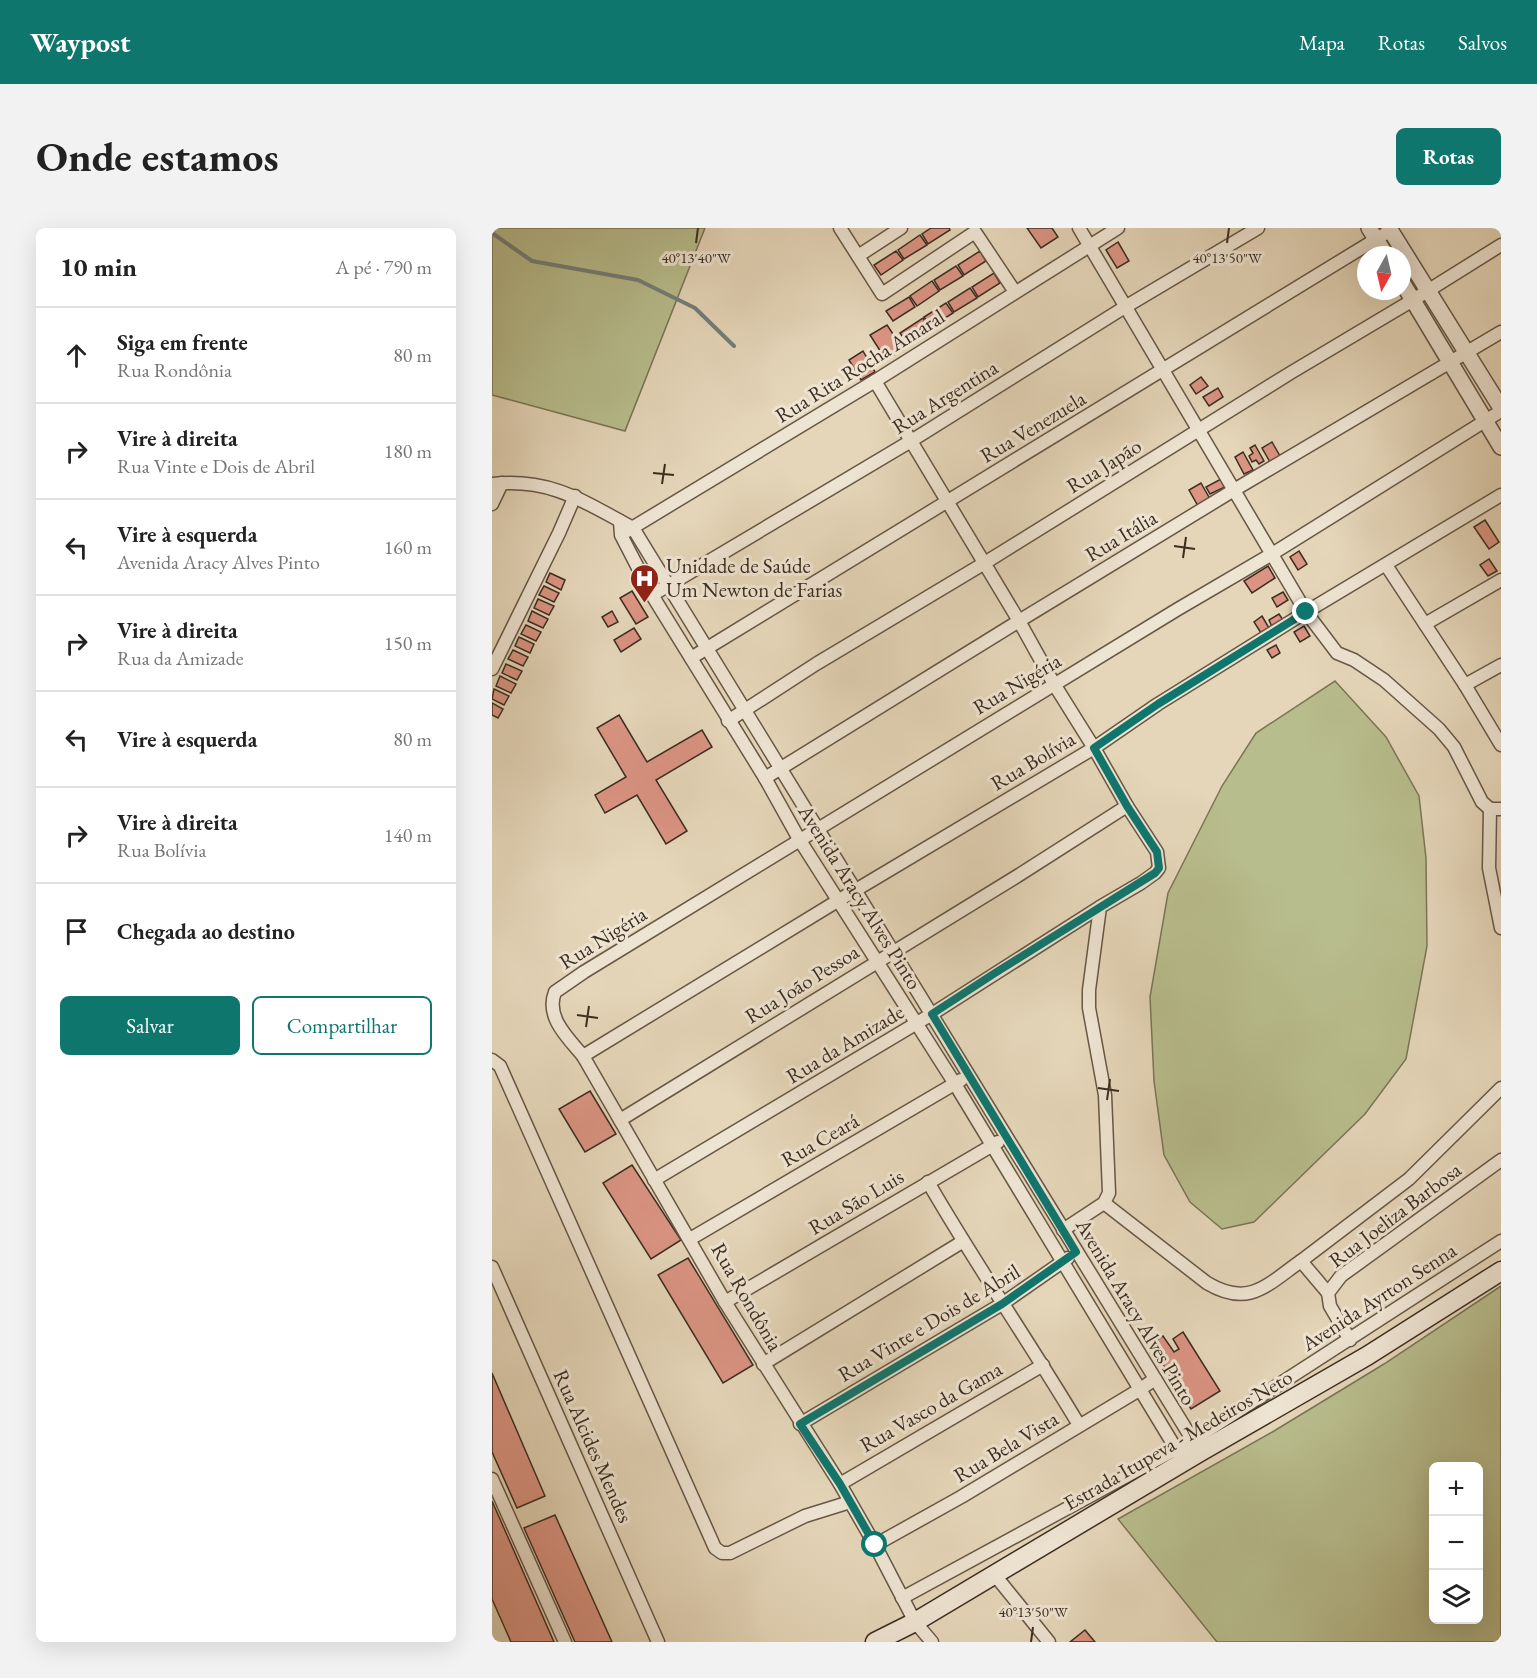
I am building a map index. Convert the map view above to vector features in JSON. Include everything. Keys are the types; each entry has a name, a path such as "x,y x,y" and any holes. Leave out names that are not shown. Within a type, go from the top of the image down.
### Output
{"main road":[{"name":"Estrada Itupeva - Medeiros Neto","path":"875,1642 915,1622 994,1574 1196,1446 1367,1356 1501,1271"}],"street":[{"path":"840,228 882,294 975,232 1015,292"},
{"path":"858,256 901,228"},
{"path":"1079,228 1306,612 1338,653 1354,660 1384,680 1439,729 1454,747 1482,802 1496,809 1489,868 1501,928"},
{"name":"Rua Rita Rocha Amaral","path":"621,535 875,381 1118,228"},
{"name":"Rua Argentina","path":"652,595 911,441 1258,228"},
{"path":"1392,229 1427,291 1501,410"},
{"name":"Rua Venezuela","path":"690,658 1164,370 1373,234 1392,229"},
{"name":"Rua Japão","path":"728,721 826,658 1501,245"},
{"path":"1411,297 1501,447"},
{"name":"Rua Itália","path":"765,778 1234,490 1501,332"},
{"path":"875,381 1127,806"},
{"name":"Rua Nigéria","path":"555,992 817,828 1272,554 1501,410"},
{"path":"492,504 497,484 553,488 575,496 633,528"},
{"name":"Rua Bolívia","path":"583,1056 838,900 1094,748 1158,704 1306,612 1501,495"},
{"path":"492,669 575,496"},
{"path":"620,521 621,535"},
{"name":"Avenida Aracy Alves Pinto","path":"633,528 1196,1446"},
{"name":"Avenida Aracy Alves Pinto","path":"621,535 652,595 728,721 876,962 955,1084 1180,1456"},
{"path":"1386,565 1465,685 1501,745"},
{"path":"1425,624 1501,580"},
{"path":"1465,685 1501,665"},
{"name":"Rua da Amizade","path":"654,1180 916,1024 1155,873 1159,868 1157,852 1127,806"},
{"name":"Rua João Pessoa","path":"620,1120 1127,806"},
{"path":"1063,1230 1104,1203 1109,1193 1105,1095 1089,1008 1089,990 1100,907"},
{"name":"Rua Rondônia","path":"555,992 552,1000 553,1012 559,1025 583,1056 725,1302 840,1484 915,1622 932,1642"},
{"path":"492,1060 500,1066 715,1548 722,1553 730,1553 805,1516 850,1502"},
{"name":"Rua Ceará","path":"690,1239 969,1075"},
{"path":"1104,1203 1207,1283 1220,1291 1246,1295 1257,1291 1301,1260 1409,1179 1501,1088"},
{"name":"Rua São Luis","path":"725,1302 1007,1137"},
{"name":"Rua Joeliza Barbosa","path":"1350,1340 1330,1306 1328,1293 1341,1276 1501,1160"},
{"path":"928,1182 962,1242 1043,1365 1079,1425"},
{"name":"Avenida Ayrton Senna","path":"1196,1446 1350,1340 1501,1241"},
{"path":"763,1364 962,1242"},
{"name":"Rua Vinte e Dois de Abril","path":"800,1424 1002,1304 1076,1252"},
{"path":"1301,1260 1328,1293"},
{"name":"Rua Alcides Mendes","path":"492,1266 658,1642"},
{"name":"Rua Vasco da Gama","path":"840,1484 1043,1365"},
{"name":"Rua Bela Vista","path":"875,1545 961,1497 1155,1379"},
{"path":"902,1598 1180,1456"},
{"path":"492,1479 565,1642"},
{"path":"994,1574 1049,1642"}],"green space":[{"path":"492,228 705,228 625,431 492,395"},
{"path":"1335,681 1386,737 1419,796 1426,858 1427,946 1406,1059 1365,1114 1254,1222 1222,1229 1190,1202 1164,1155 1154,1081 1150,997 1168,893 1222,786 1256,733"},
{"path":"1501,1286 1501,1642 1217,1642 1118,1519 1274,1431 1384,1364"}],"building":[{"path":"931,228 949,228 950,230 928,244 922,234"},
{"path":"1027,228 1052,228 1058,237 1041,248"},
{"path":"920,235 927,245 904,259 898,250"},
{"path":"1118,242 1129,261 1117,268 1106,250"},
{"path":"896,251 903,260 881,275 874,265"},
{"path":"980,251 986,261 964,275 958,265"},
{"path":"956,266 963,276 940,290 934,280"},
{"path":"994,273 1000,283 978,297 972,287"},
{"path":"932,281 939,291 917,306 910,296"},
{"path":"970,288 977,298 954,312 948,302"},
{"path":"909,297 915,307 893,321 886,311"},
{"path":"946,303 953,313 931,327 924,317"},
{"path":"923,318 929,328 907,343 900,333"},
{"path":"887,325 903,349 886,360 870,335"},
{"path":"863,351 875,372 861,380 849,360"},
{"path":"1201,377 1208,386 1196,394 1190,385"},
{"path":"1218,388 1223,397 1209,406 1203,397"},
{"path":"1272,442 1280,456 1270,462 1262,448"},
{"path":"1255,445 1264,461 1259,464 1256,460 1252,462 1249,456 1253,453 1250,448"},
{"path":"1243,452 1253,470 1244,474 1235,457"},
{"path":"1221,479 1225,487 1210,494 1206,487"},
{"path":"1201,483 1210,499 1198,506 1189,490"},
{"path":"1485,520 1499,542 1489,549 1474,527"},
{"path":"1299,551 1307,564 1298,570 1290,557"},
{"path":"1489,559 1497,571 1488,576 1480,565"},
{"path":"1268,566 1275,578 1252,593 1244,581"},
{"path":"550,573 565,580 561,590 546,582"},
{"path":"544,586 559,593 554,602 539,595"},
{"path":"632,591 648,617 636,624 620,598"},
{"path":"1283,592 1288,600 1277,607 1272,598"},
{"path":"538,599 554,606 549,615 534,608"},
{"path":"532,611 548,619 543,628 528,621"},
{"path":"612,611 618,622 608,627 602,617"},
{"path":"1279,614 1283,620 1272,627 1269,620"},
{"path":"1262,616 1269,628 1261,633 1254,622"},
{"path":"526,625 541,632 536,641 521,634"},
{"path":"1304,626 1310,636 1300,642 1294,632"},
{"path":"634,628 641,639 621,652 614,640"},
{"path":"519,637 534,644 530,653 515,646"},
{"path":"1276,645 1280,653 1272,658 1267,650"},
{"path":"513,650 528,657 523,666 508,659"},
{"path":"506,664 522,671 517,680 502,673"},
{"path":"500,676 516,684 511,693 496,686"},
{"path":"494,689 509,696 504,705 492,699"},
{"path":"492,703 503,709 498,718 492,715"},
{"path":"619,715 647,762 702,730 712,747 656,780 687,831 666,844 637,795 605,813 595,795 626,777 597,728"},
{"path":"590,1091 616,1134 585,1152 559,1109"},
{"path":"632,1165 681,1240 651,1259 603,1183"},
{"path":"688,1258 753,1365 723,1383 658,1275"},
{"path":"1183,1332 1220,1391 1191,1409 1150,1344 1163,1336 1174,1352 1179,1349 1173,1339"},
{"path":"492,1373 545,1496 517,1508 492,1452"},
{"path":"492,1501 554,1642 511,1642 492,1599"},
{"path":"555,1515 612,1642 575,1642 524,1528"},
{"path":"1085,1630 1095,1642 1070,1642"}],"waterway":[{"path":"492,233 532,261 638,280 695,308 734,346"}],"place":[{"name":"Unidade de Saúde Um Newton de Farias","path":"645,604"}],"route":[{"path":"875,1545 840,1484 800,1424 1002,1304 1076,1252 932,1014 1155,873 1159,868 1157,852 1127,806 1094,748 1158,704 1306,612"}]}
